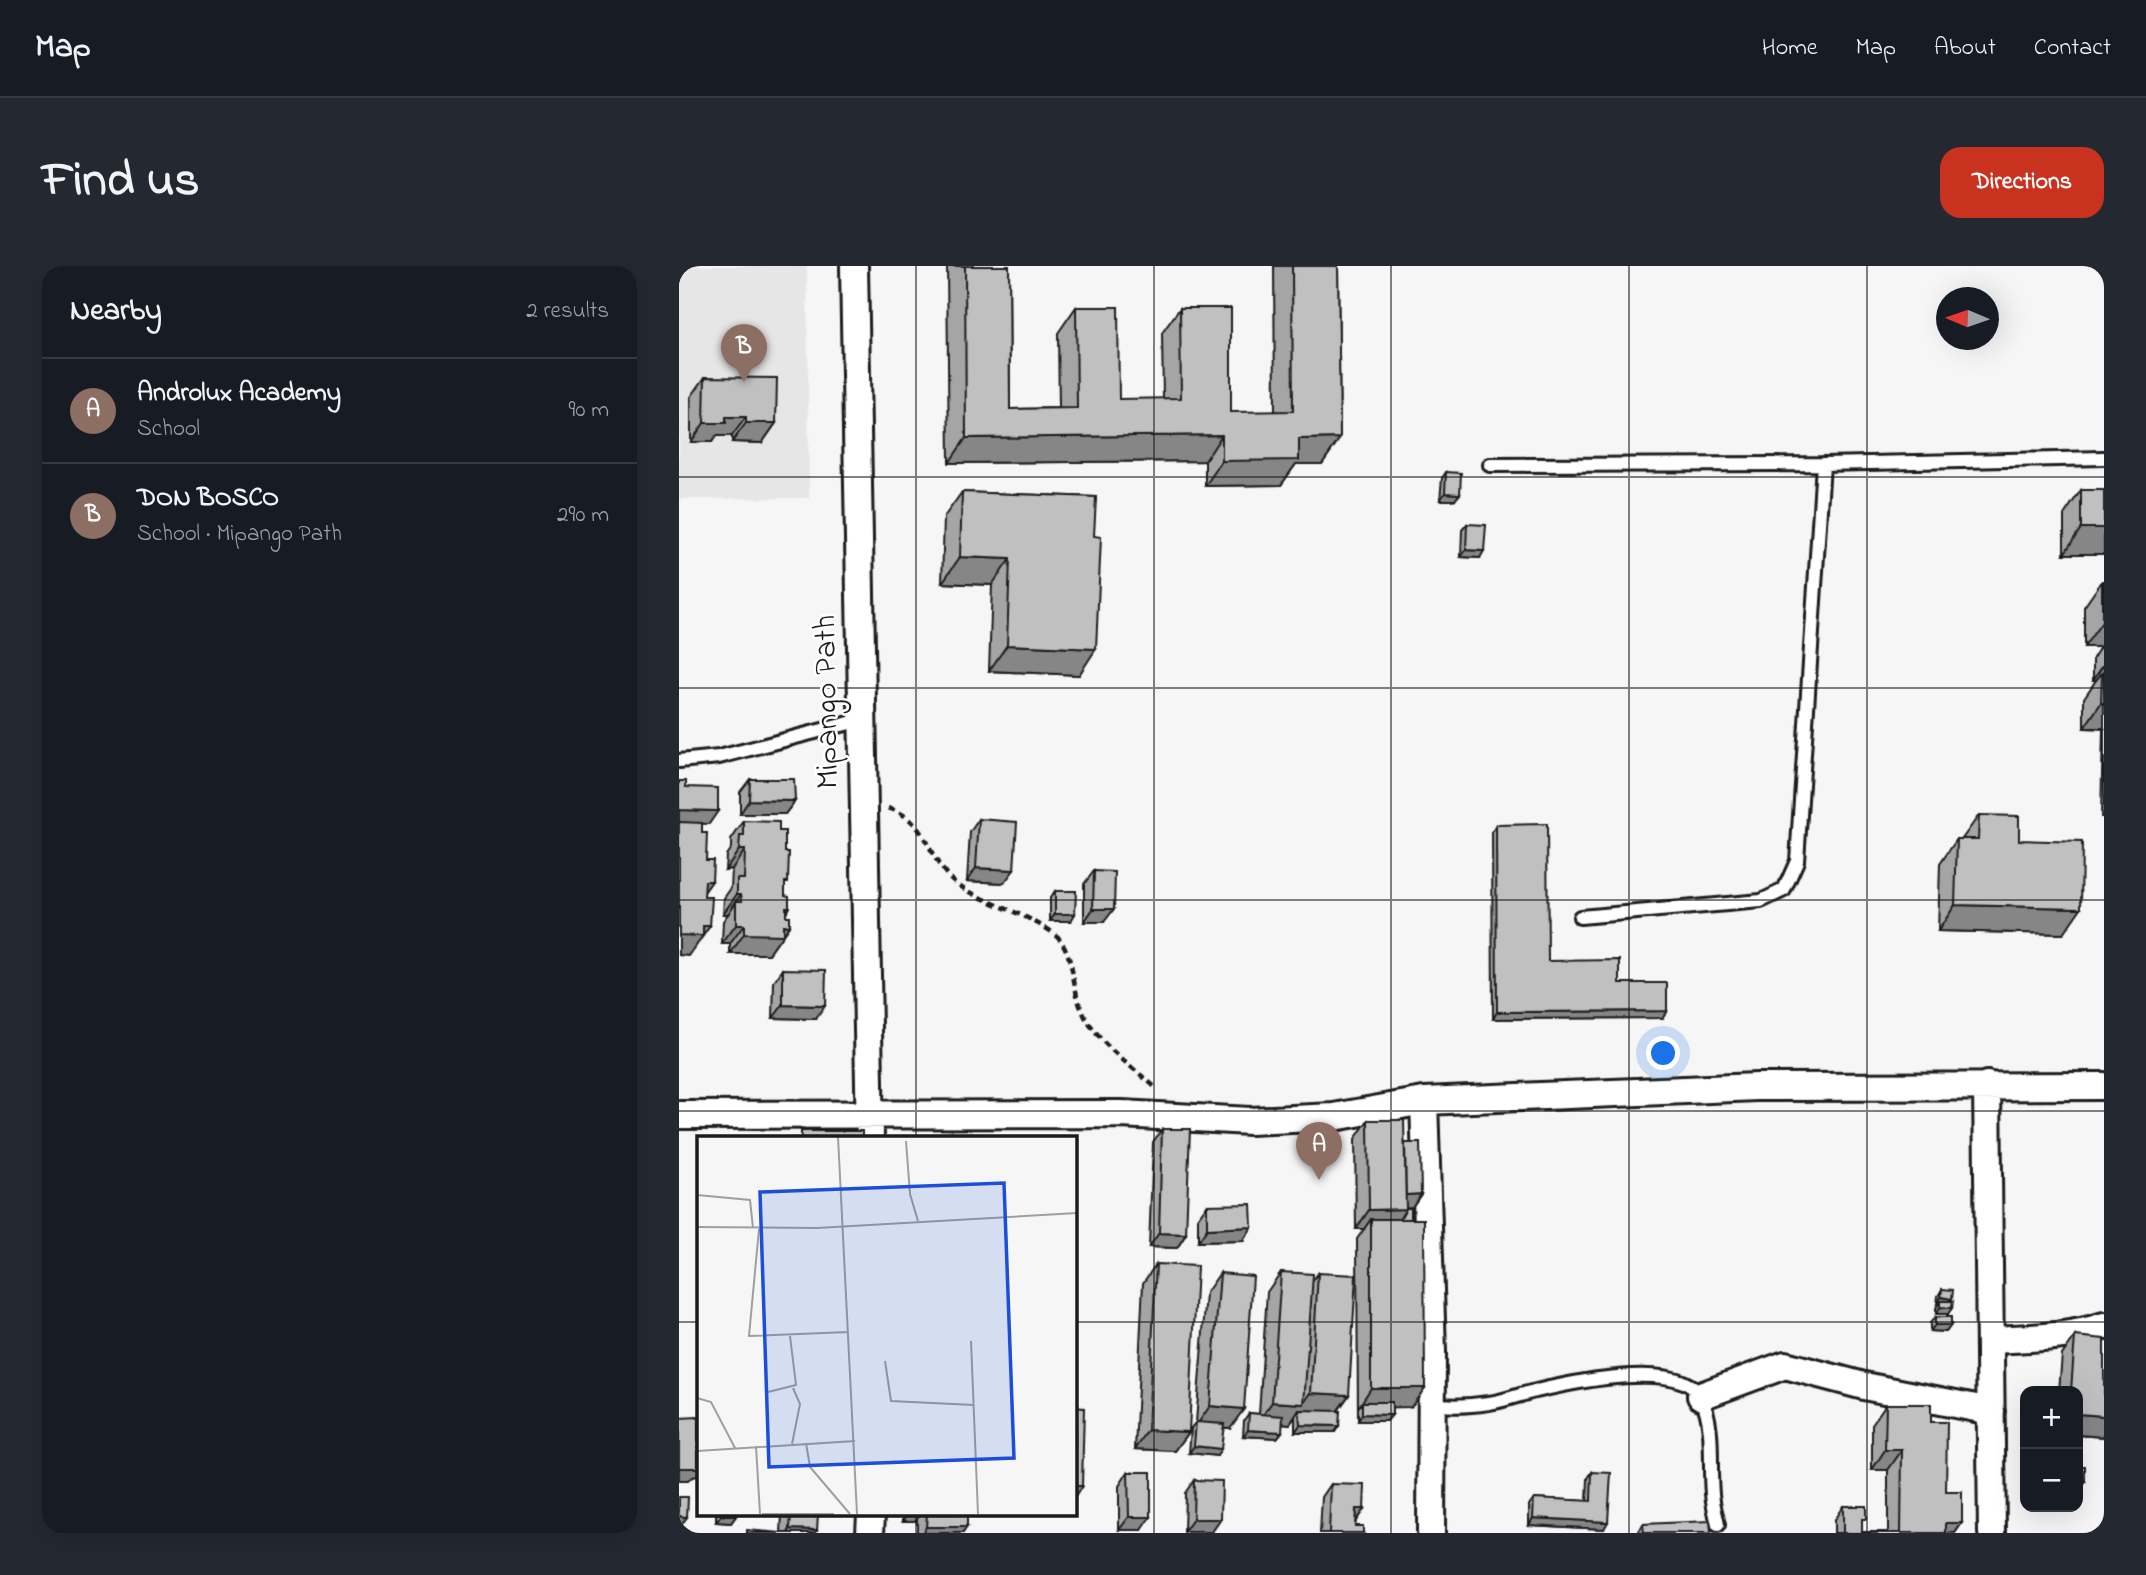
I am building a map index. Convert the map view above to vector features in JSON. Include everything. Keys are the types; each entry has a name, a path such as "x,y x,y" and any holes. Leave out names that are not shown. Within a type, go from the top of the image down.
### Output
{"street":[{"name":"Mipango Path","path":"854,266 869,1125"},
{"path":"1987,1085 1992,1533"},
{"path":"679,1115 869,1125 1121,1114 1250,1121 1334,1118 1424,1101 1757,1087 2104,1086"},
{"path":"1424,1101 1431,1352 1431,1533"},
{"path":"1990,1340 2046,1337 2090,1331 2104,1326"},
{"path":"1701,1396 1784,1364 1864,1386 1991,1411"}],"lane":[{"path":"1490,465 1822,464 2104,458"},
{"path":"1580,916 1761,901 1784,890 1797,861 1822,464"},
{"path":"679,761 719,757 861,720"},
{"path":"1431,1405 1458,1407 1493,1403 1536,1391 1638,1376 1659,1376 1687,1382 1701,1396 1710,1427 1712,1492 1718,1525"}],"path":[{"path":"863,806 890,808 908,817 923,834 950,878 976,895 1011,909 1057,936 1066,952 1081,1009 1094,1032 1160,1091 1174,1116"}],"shaded area":[{"path":"679,266 807,266 809,498 679,499"}],"building":[{"path":"965,266 1009,266 1010,409 1077,408 1076,307 1118,307 1119,399 1181,398 1180,308 1231,308 1231,412 1293,411 1292,266 1338,266 1340,438 1299,439 1299,460 1222,461 1222,435 966,438"},
{"path":"705,377 777,378 776,423 746,423 746,417 726,417 726,423 704,423"},
{"path":"1446,472 1461,473 1460,494 1445,493"},
{"path":"2081,490 2104,490 2104,528 2081,528"},
{"path":"962,492 1096,497 1094,536 1101,537 1096,649 1007,645 1010,559 960,557"},
{"path":"1467,524 1486,525 1484,551 1466,550"},
{"path":"2104,581 2104,622 2102,622"},
{"path":"2104,673 2104,703 2101,703"},
{"path":"750,779 794,779 795,801 749,800"},
{"path":"679,781 686,781 686,787 718,788 718,811 679,810"},
{"path":"1979,815 2019,816 2019,840 2082,842 2081,908 1955,905 1957,839 1978,839"},
{"path":"979,819 1017,822 1014,870 976,868"},
{"path":"744,821 779,822 779,831 785,831 785,852 789,852 785,895 789,896 786,916 789,916 789,926 783,925 783,935 744,934 744,925 736,925 736,901 742,901 741,894 737,894 737,879 744,879 745,850 739,850 740,836 744,836"},
{"path":"679,822 702,823 702,833 707,833 706,860 713,860 712,881 705,881 704,897 712,897 710,926 703,926 703,936 679,935"},
{"path":"1547,824 1548,961 1620,960 1620,983 1667,983 1667,1011 1497,1012 1496,825"},
{"path":"1094,871 1115,872 1114,909 1093,909"},
{"path":"1055,891 1076,891 1075,914 1055,914"},
{"path":"783,969 826,970 825,1006 783,1005"},
{"path":"1368,1120 1404,1120 1406,1209 1369,1210"},
{"path":"1162,1129 1190,1129 1186,1234 1159,1233"},
{"path":"801,1131 862,1131 862,1136 801,1136"},
{"path":"1405,1143 1420,1143 1421,1194 1406,1195"},
{"path":"1251,1204 1252,1227 1207,1229 1207,1205"},
{"path":"1406,1208 1411,1208 1411,1219 1400,1219"},
{"path":"1371,1219 1424,1219 1425,1388 1371,1388"},
{"path":"1156,1264 1197,1266 1189,1432 1148,1430"},
{"path":"1281,1272 1313,1274 1304,1404 1272,1402"},
{"path":"1220,1273 1253,1276 1244,1409 1210,1406"},
{"path":"1318,1273 1356,1275 1349,1395 1311,1393"},
{"path":"1942,1289 1953,1290 1952,1299 1941,1297"},
{"path":"1940,1301 1953,1301 1952,1308 1940,1307"},
{"path":"1935,1317 1951,1317 1951,1325 1935,1325"},
{"path":"2075,1336 2104,1339 2104,1416 2083,1414 2083,1386 2071,1386"},
{"path":"1362,1402 1392,1402 1392,1415 1362,1414"},
{"path":"1886,1404 1931,1404 1931,1422 1947,1422 1946,1492 1962,1492 1962,1523 1946,1523 1946,1533 1901,1533 1902,1450 1885,1450"},
{"path":"1076,1407 1084,1408 1082,1486 1076,1486"},
{"path":"1299,1410 1340,1411 1339,1426 1300,1425"},
{"path":"1249,1413 1283,1416 1282,1432 1248,1430"},
{"path":"697,1417 697,1468 679,1468 679,1418"},
{"path":"1196,1422 1224,1424 1221,1449 1194,1446"},
{"path":"2083,1466 2085,1466 2083,1483"},
{"path":"1128,1472 1151,1472 1151,1517 1129,1517"},
{"path":"1592,1472 1611,1473 1608,1522 1533,1518 1534,1498 1591,1501"},
{"path":"1194,1480 1222,1481 1221,1519 1193,1519"},
{"path":"1331,1484 1365,1485 1364,1509 1356,1509 1355,1526 1363,1526 1363,1533 1329,1533"},
{"path":"679,1497 688,1497 687,1517 679,1516"},
{"path":"1843,1506 1866,1506 1862,1532 1888,1533 1843,1533"},
{"path":"791,1516 818,1516 817,1530 790,1529"},
{"path":"927,1516 967,1516 967,1527 926,1527"},
{"path":"1710,1521 1711,1533 1644,1533 1643,1524"},
{"path":"747,1530 781,1533 747,1533"}],"place":[{"name":"DON BOSCO","path":"744,382"},
{"name":"Androlux Academy","path":"1319,1180"}]}
